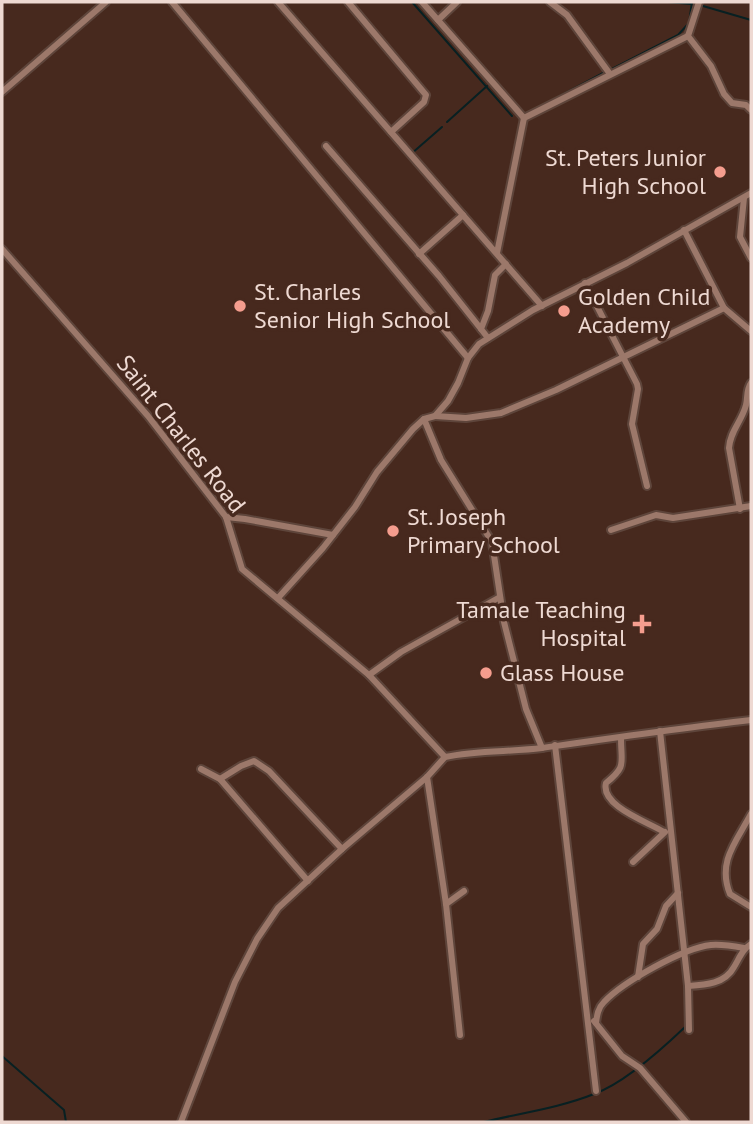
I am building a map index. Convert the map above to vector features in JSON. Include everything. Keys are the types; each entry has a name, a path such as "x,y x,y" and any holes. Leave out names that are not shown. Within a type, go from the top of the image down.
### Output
{"street":[{"path":"2,92 106,2"},
{"path":"172,2 468,358"},
{"path":"278,2 542,306"},
{"path":"348,2 426,95 424,102 391,132"},
{"path":"422,2 524,118"},
{"path":"438,19 457,2"},
{"path":"550,2 567,15 610,74"},
{"path":"524,118 688,36 699,2"},
{"path":"688,36 710,66 724,94 732,103 746,105 751,110"},
{"path":"497,253 524,118"},
{"path":"326,146 488,338"},
{"path":"435,416 454,392 468,358 488,338 751,193"},
{"path":"744,198 740,237 751,258"},
{"path":"419,254 463,215"},
{"path":"684,230 724,308 751,331"},
{"name":"Saint Charles Road","path":"2,251 148,416 226,517 242,569 369,675 445,758"},
{"path":"481,329 488,311 495,275 506,264"},
{"path":"585,283 638,389 632,424 647,486"},
{"path":"278,598 333,536 377,472 424,419 435,416 466,418 501,414 624,358 724,308"},
{"path":"740,509 730,438 747,404 747,390 751,383"},
{"path":"424,419 441,460 492,542 504,622 526,709 542,748"},
{"path":"611,530 656,515 673,519 751,506"},
{"path":"226,517 333,536"},
{"path":"369,675 401,652 500,597"},
{"path":"181,1122 244,962 278,908 427,777 445,758 751,720"},
{"path":"660,731 667,830 678,893 688,986 689,1030"},
{"path":"621,738 620,773 606,783 604,789 619,808 667,830"},
{"path":"555,745 596,1091"},
{"path":"220,779 254,761 269,771 342,849"},
{"path":"201,769 220,779 308,881"},
{"path":"427,777 446,904 460,1035"},
{"path":"751,814 728,856 724,874 730,894 751,907"},
{"path":"633,862 667,830"},
{"path":"446,904 464,891"},
{"path":"638,977 643,944 657,929 666,906 678,893"},
{"path":"688,986 707,985 729,975 744,948 751,944"},
{"path":"596,1023 599,1009 604,1003 638,977 684,954 712,945 744,948"},
{"path":"586,1014 622,1056 638,1067 686,1122"}],"waterway":[{"path":"412,2 512,116"},
{"path":"668,2 691,4"},
{"path":"610,70 678,35 689,23 692,2"},
{"path":"703,6 751,20"},
{"path":"545,104 605,72"},
{"path":"447,122 487,86"},
{"path":"411,154 442,127"},
{"path":"484,1122 567,1103 606,1089 643,1065 685,1027"},
{"path":"2,1056 64,1110 66,1122"}],"place":[{"name":"St. Peters Junior High School","path":"720,172"},
{"name":"St. Charles Senior High School","path":"240,306"},
{"name":"Golden Child Academy","path":"564,311"},
{"name":"St. Joseph Primary School","path":"393,531"},
{"name":"Tamale Teaching Hospital","path":"642,624"},
{"name":"Glass House","path":"486,673"}]}
